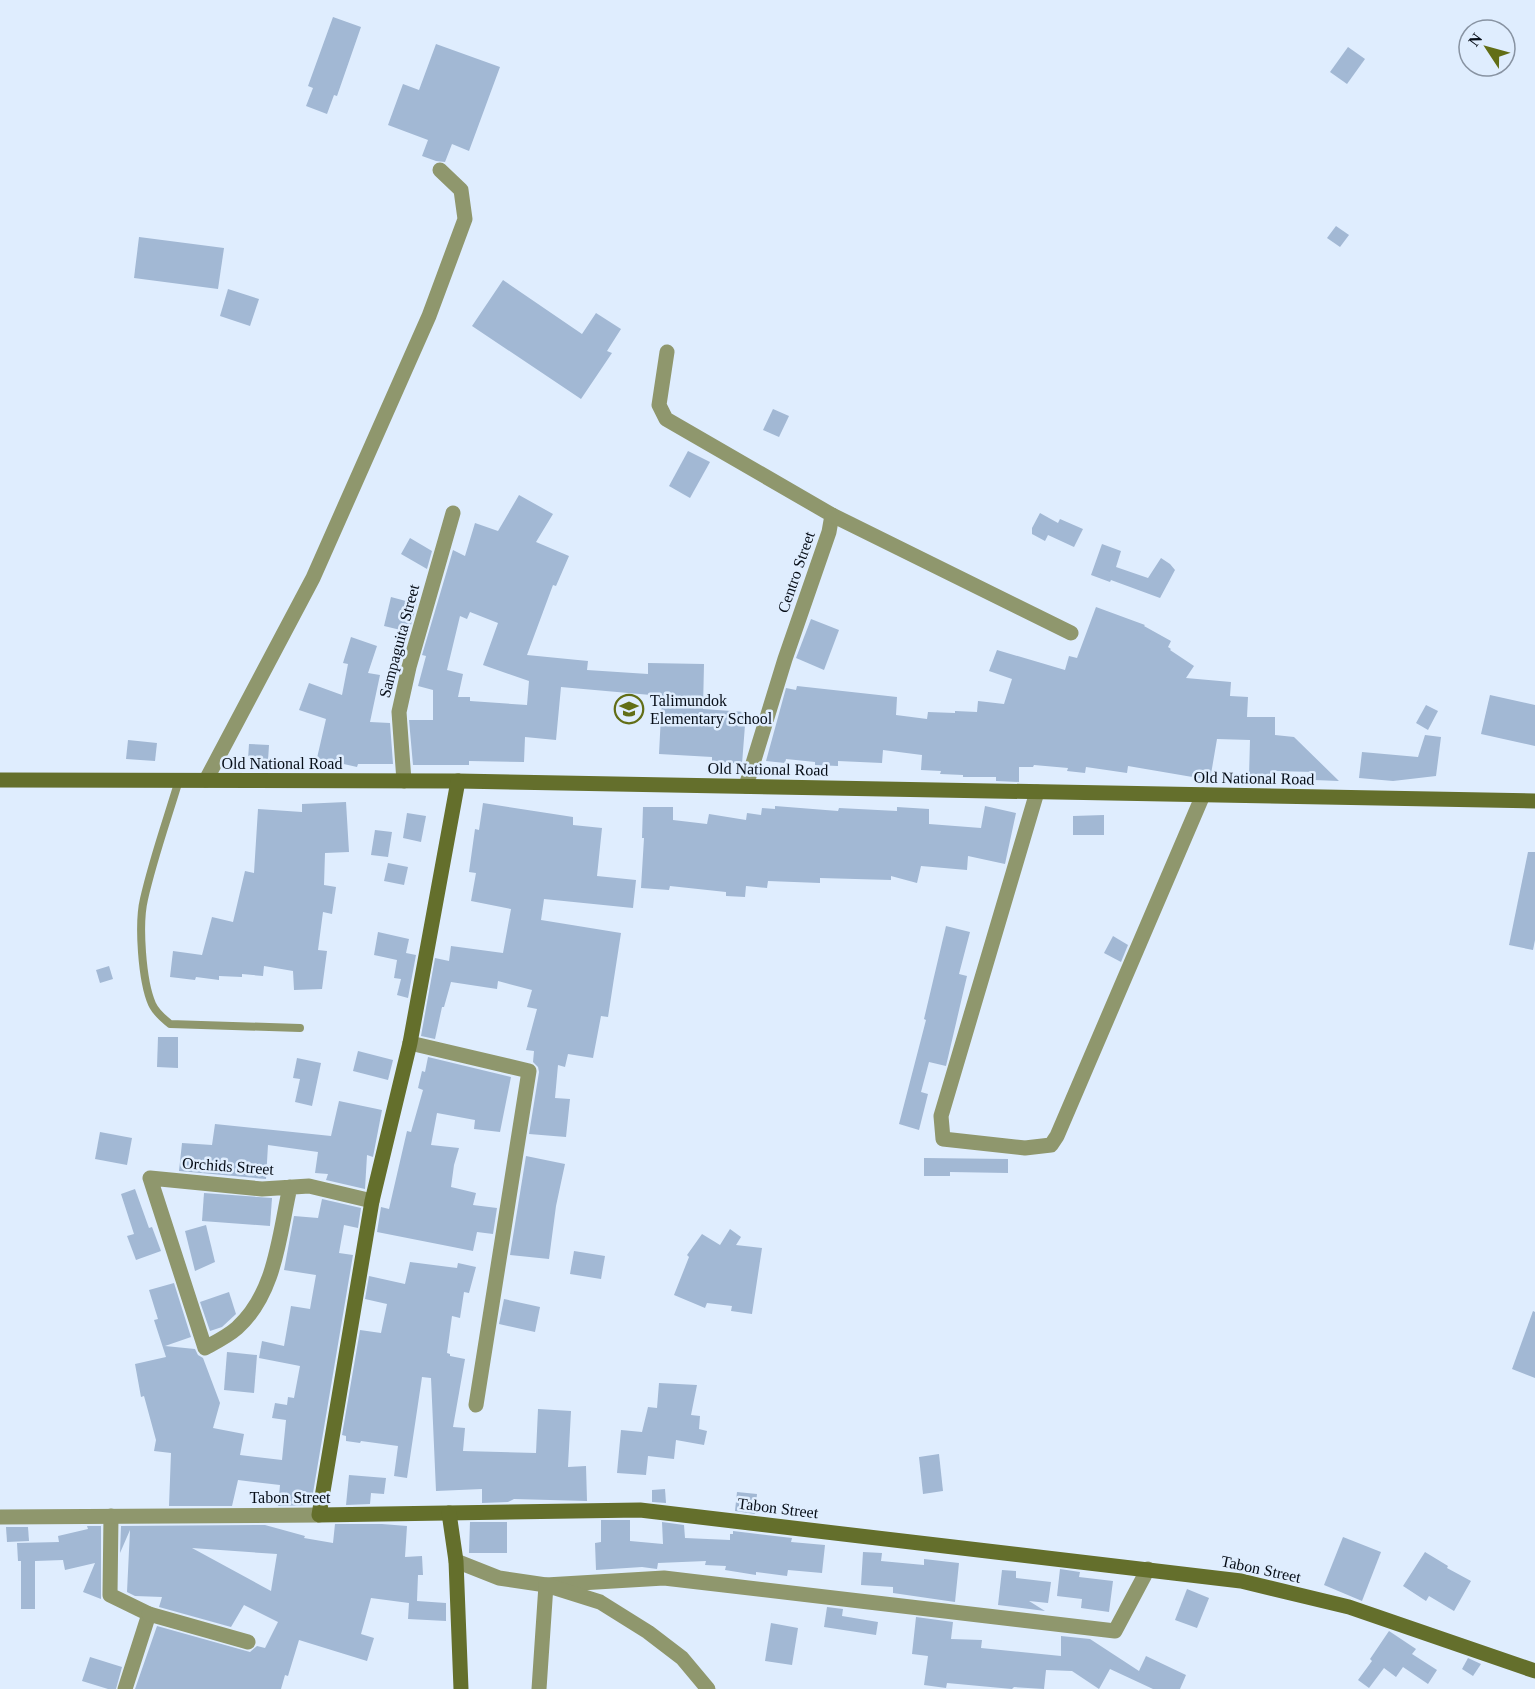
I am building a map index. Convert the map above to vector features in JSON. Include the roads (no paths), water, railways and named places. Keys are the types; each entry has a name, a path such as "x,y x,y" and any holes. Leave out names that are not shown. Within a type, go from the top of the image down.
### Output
{"street":[{"path":"207,780 313,578 429,316 465,219 461,190 440,171"},
{"name":"Centro Street","path":"667,352 659,405 666,419 832,515 829,532 785,659 746,786"},
{"name":"Sampaguita Street","path":"404,781 399,712 409,667 453,513"},
{"path":"832,515 1071,633"},
{"name":"Old National Road","path":"0,780 458,781 1535,801"},
{"path":"320,1515 372,1201 410,1043 458,781"},
{"path":"1037,792 941,1116 943,1139 1025,1148 1051,1145 1057,1136 1203,795"},
{"path":"410,1043 530,1071 476,1405"},
{"name":"Orchids Street","path":"290,1187 268,1284 241,1324 205,1348 150,1178 262,1189 290,1187 309,1186 372,1201"},
{"name":"Tabon Street","path":"0,1517 640,1510 1241,1581 1349,1607 1535,1671"},
{"path":"449,1513 456,1561 461,1689"},
{"path":"111,1516 110,1595 149,1614 248,1642"},
{"path":"456,1561 499,1578 546,1585 600,1602 648,1632 682,1658 708,1689"},
{"path":"546,1585 664,1578 1115,1631 1148,1569"},
{"path":"539,1689 546,1585"},
{"path":"125,1689 149,1614"}],"lane":[{"path":"179,780 143,901 142,943 152,1005 159,1016 170,1024 300,1028"}],"place":[{"name":"Talimundok Elementary School","path":"629,709"}]}
